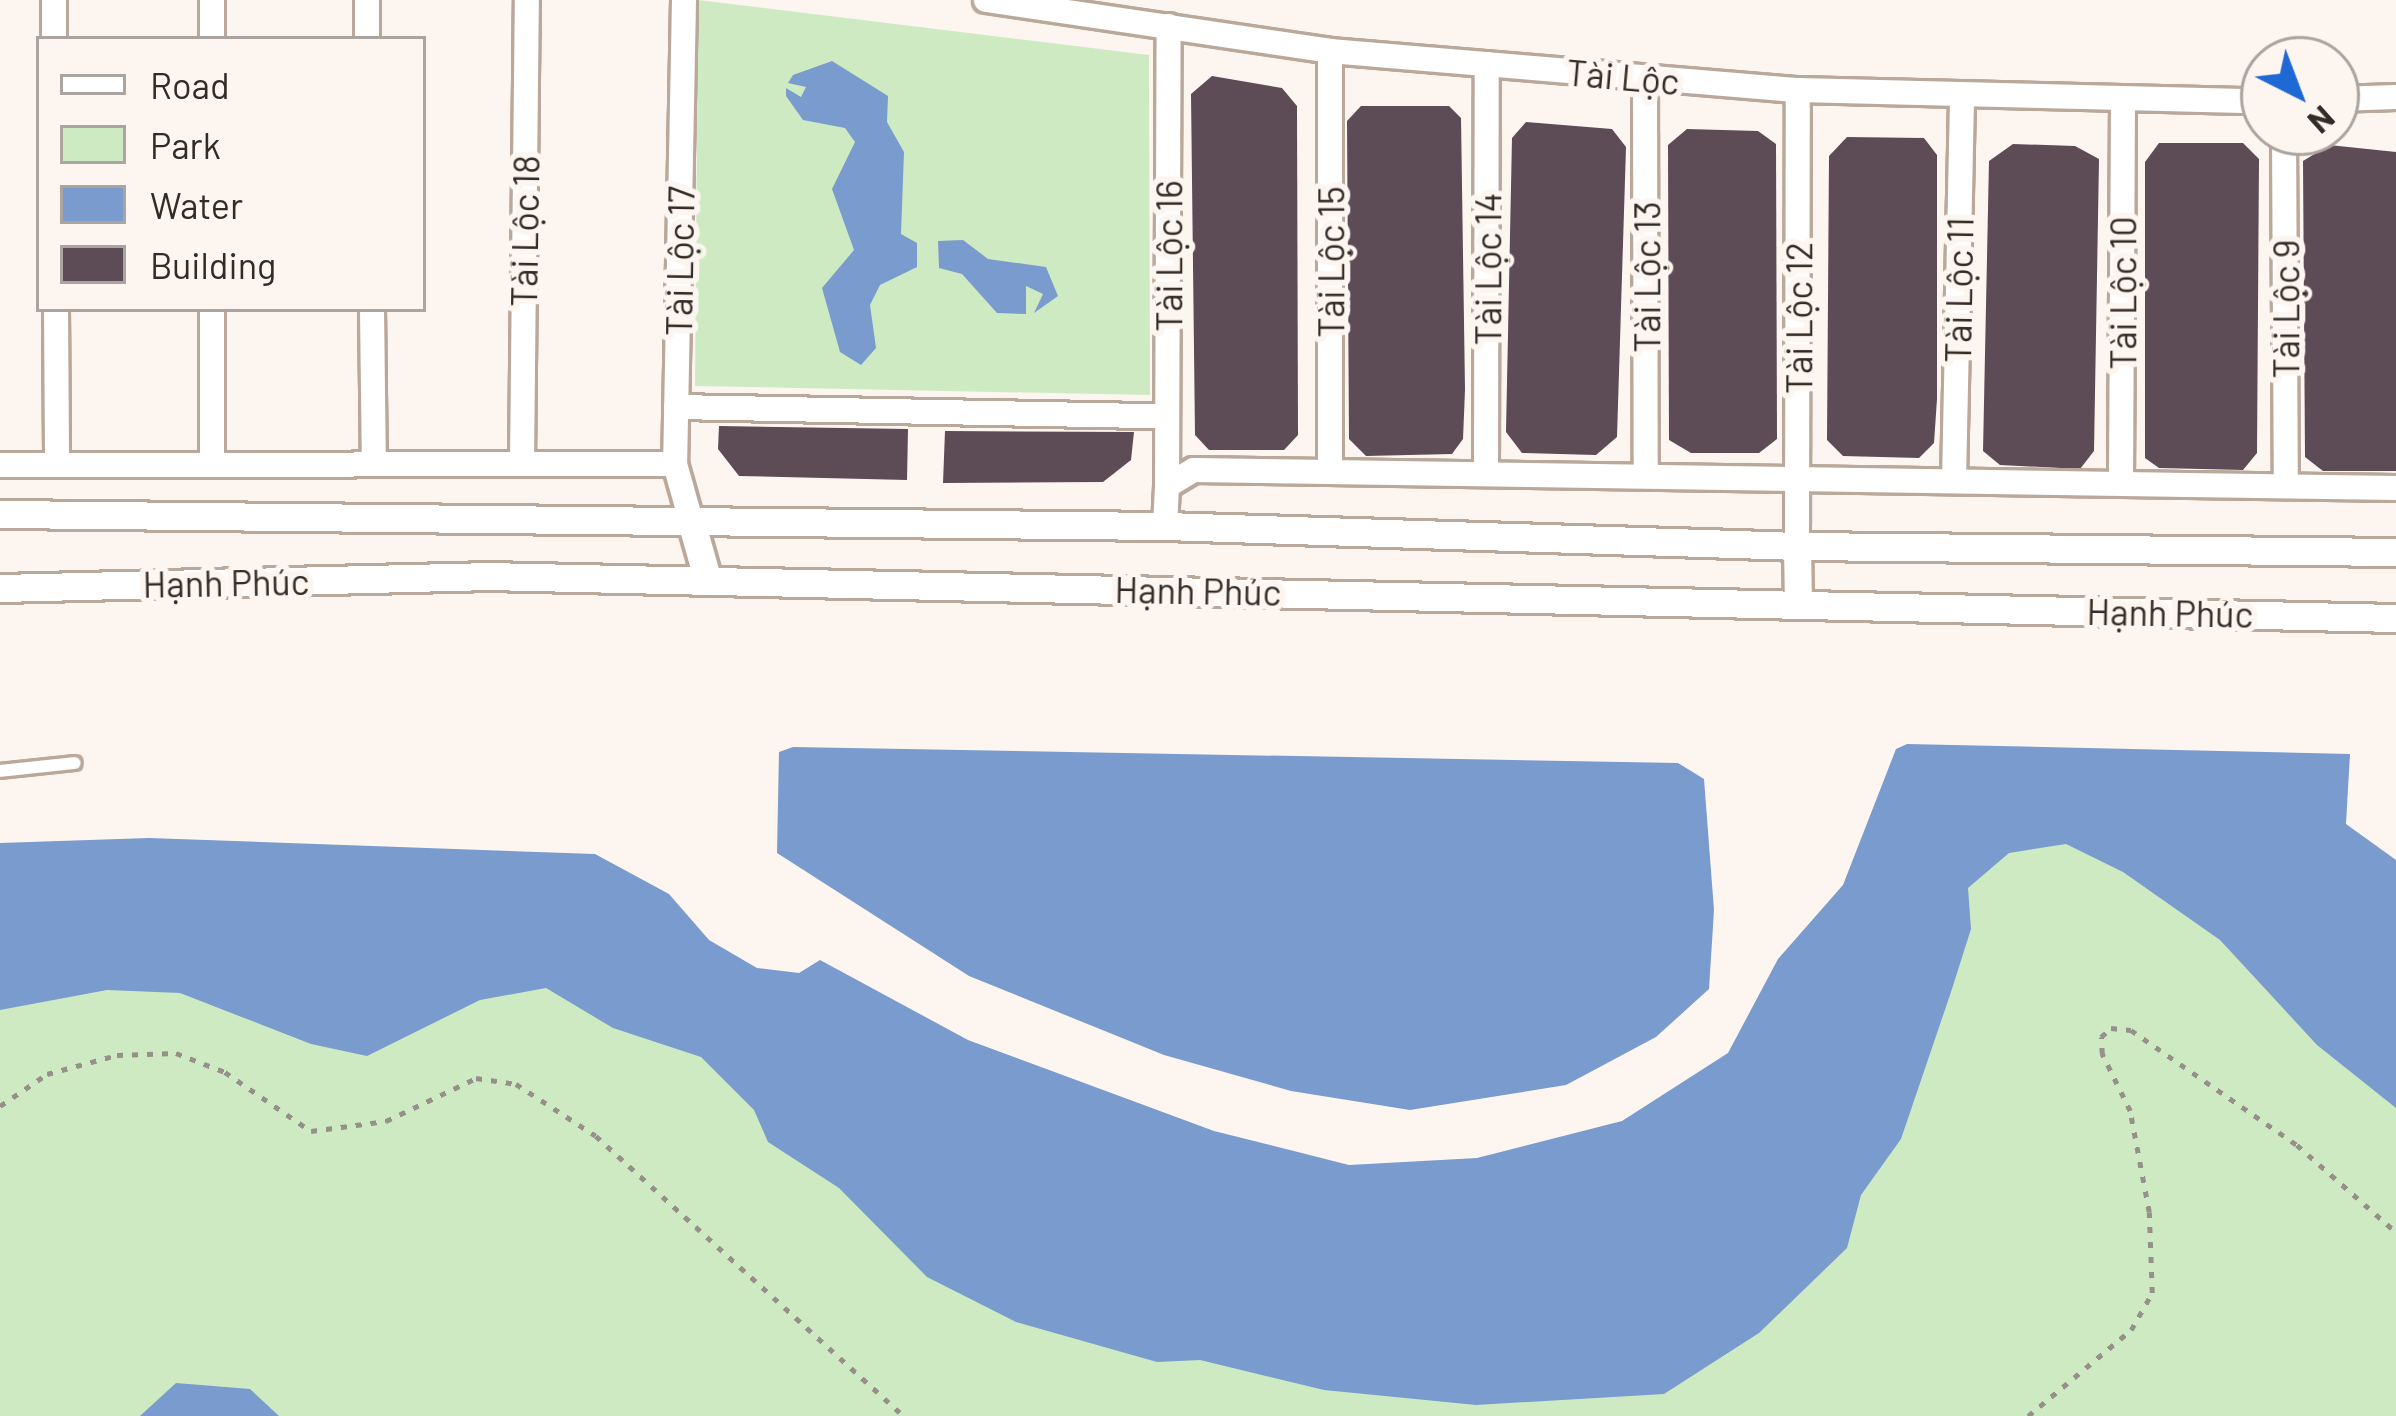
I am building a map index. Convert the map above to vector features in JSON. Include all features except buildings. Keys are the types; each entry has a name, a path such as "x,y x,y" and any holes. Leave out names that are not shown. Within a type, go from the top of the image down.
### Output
{"street":[{"path":"54,0 54,36"},
{"path":"212,0 212,36"},
{"path":"367,0 367,36"},
{"name":"Tài Lộc 18","path":"522,462 527,0"},
{"name":"Tài Lộc 17","path":"684,0 675,464 691,521"},
{"name":"Tài Lộc","path":"986,0 1330,51 1646,78 1962,99 2240,101"},
{"name":"Tài Lộc 16","path":"1165,526 1169,26"},
{"name":"Tài Lộc 15","path":"1330,51 1330,472"},
{"name":"Tài Lộc 14","path":"1486,474 1487,64"},
{"name":"Tài Lộc 13","path":"1646,78 1646,476"},
{"name":"Tài Lộc 12","path":"1797,546 1798,90"},
{"path":"2360,98 2396,97"},
{"name":"Tài Lộc 11","path":"1954,481 1962,99"},
{"name":"Tài Lộc 10","path":"2120,483 2123,102"},
{"name":"Tài Lộc 9","path":"2284,156 2286,486"},
{"path":"56,312 57,465"},
{"path":"212,312 212,464"},
{"path":"372,312 374,463"},
{"path":"676,407 1167,416"},
{"path":"0,465 675,464"},
{"path":"1167,486 1195,470 2396,488"},
{"name":"Hạnh Phúc","path":"0,514 1165,526 1797,546 2396,552"},
{"path":"691,521 708,580"},
{"path":"1797,546 1798,602"},
{"name":"Hạnh Phúc","path":"0,588 486,576 2396,618"}],"lane":[{"path":"0,771 75,763"}],"path":[{"path":"2028,1416 2131,1330 2152,1293 2149,1212 2131,1112 2102,1054 2101,1037 2111,1028 2131,1030 2297,1145 2396,1232"},
{"path":"0,1106 47,1074 117,1055 176,1053 225,1072 311,1131 386,1121 476,1078 515,1084 596,1136 904,1416"}],"green space":[{"path":"698,0 1149,55 1150,395 695,386"},
{"path":"2007,808 2396,862 2396,1416 0,1416 0,977 500,947 785,1059 1592,1230"}],"water":[{"path":"832,61 888,96 887,122 904,152 901,234 917,243 917,267 880,285 870,305 876,348 861,365 840,352 822,288 854,250 832,189 855,142 845,128 803,120 786,96 786,88 801,97 806,87 788,83 793,75"},
{"path":"963,240 988,259 1046,267 1058,296 1034,313 1043,294 1026,286 1026,314 997,313 962,274 939,268 938,241"},
{"path":"1907,744 2350,754 2346,824 2396,860 2396,1108 2317,1045 2220,940 2123,872 2066,844 2009,853 1968,888 1971,929 1951,992 1901,1139 1861,1195 1847,1248 1759,1333 1664,1394 1476,1405 1324,1390 1200,1360 1157,1362 1016,1322 927,1277 839,1188 768,1142 754,1110 701,1057 613,1028 546,988 480,1000 367,1056 311,1044 180,993 107,990 0,1010 0,843 149,838 595,854 669,894 709,940 757,968 799,973 820,960 968,1040 1214,1131 1349,1165 1477,1158 1622,1121 1728,1053 1778,959 1843,885 1896,749"},
{"path":"793,747 1678,763 1704,779 1714,910 1709,989 1656,1037 1566,1085 1410,1110 1291,1091 1164,1055 969,976 777,853 779,752"},
{"path":"176,1383 250,1389 279,1416 140,1416"}]}
